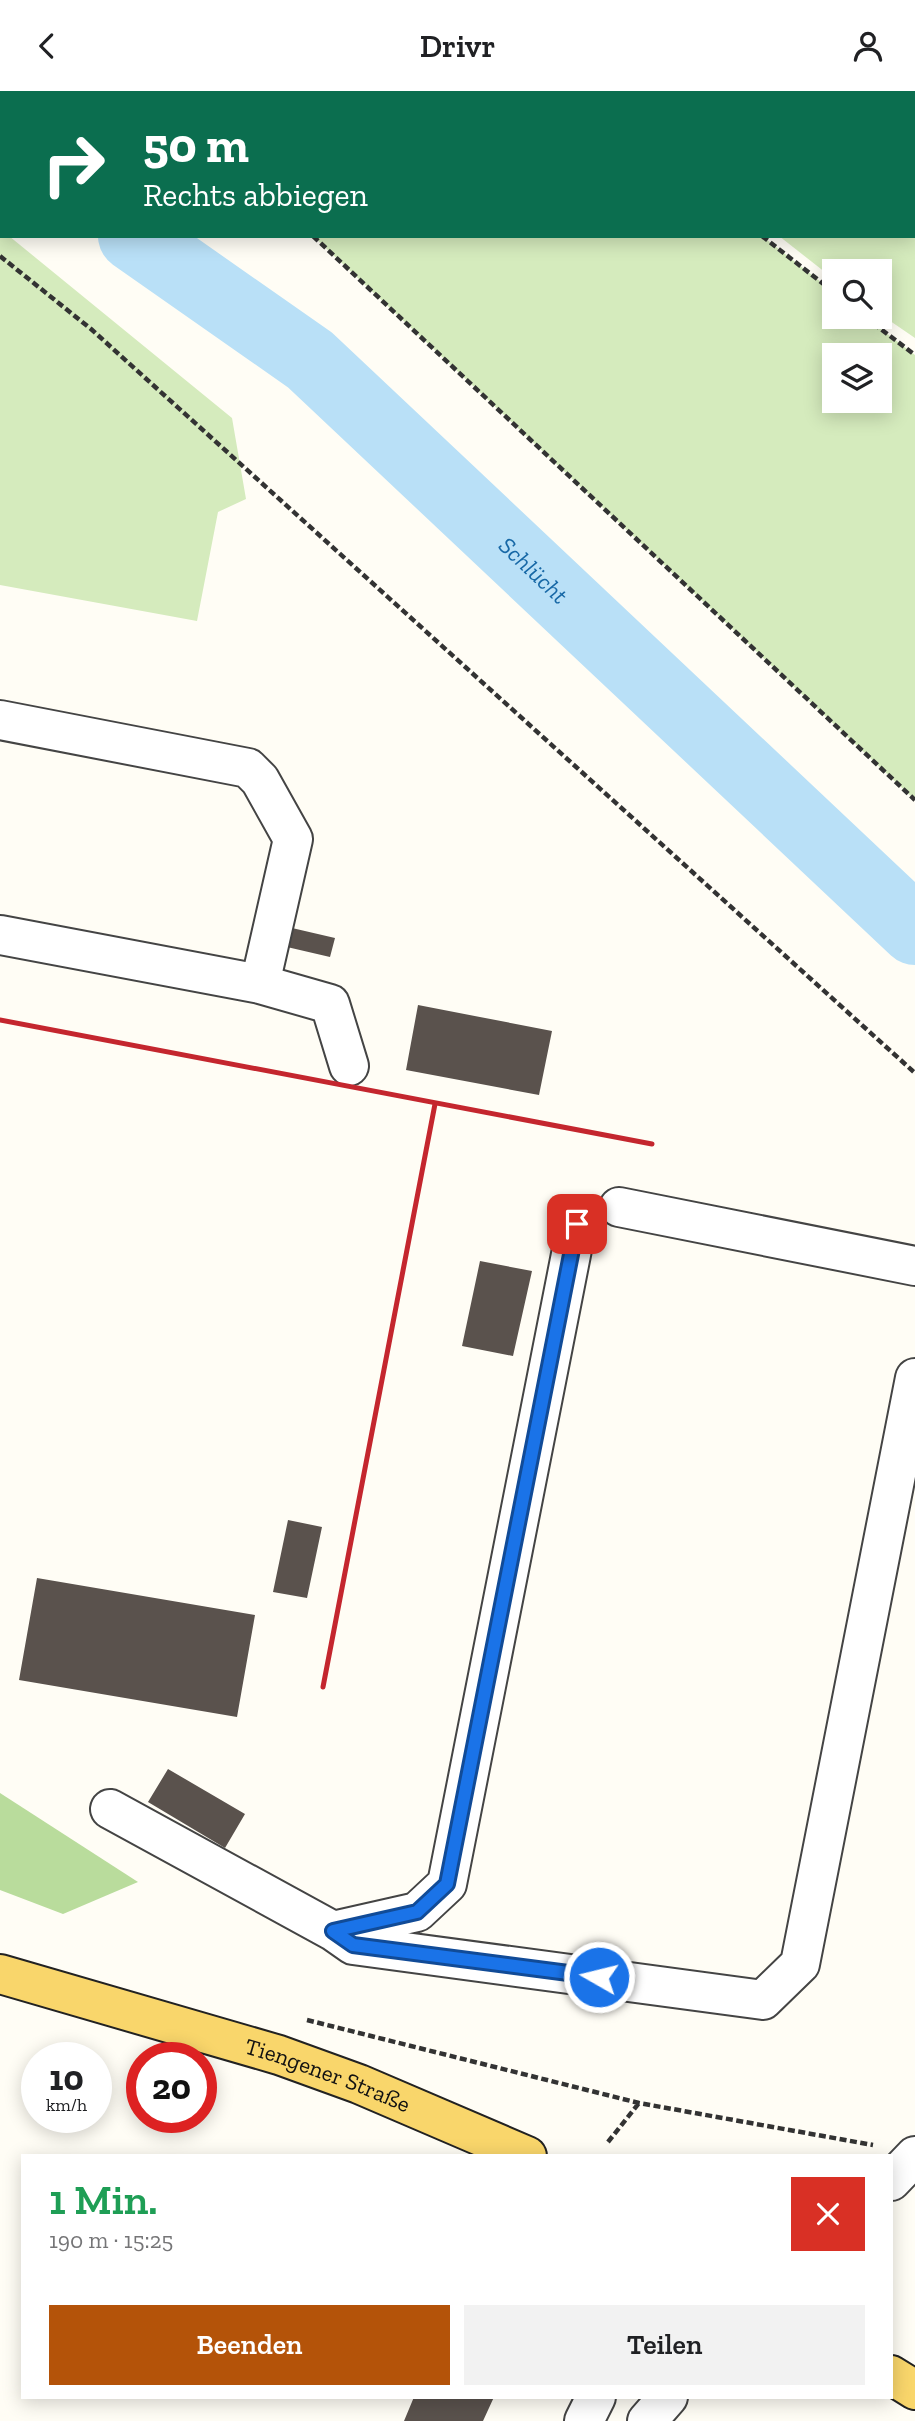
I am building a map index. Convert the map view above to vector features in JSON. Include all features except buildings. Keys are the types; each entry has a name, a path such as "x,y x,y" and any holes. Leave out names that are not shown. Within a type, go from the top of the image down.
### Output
{"main road":[{"name":"Tiengener Straße","path":"0,1974 279,2055 384,2095 522,2154"},
{"path":"893,2376 915,2390"}],"street":[{"path":"0,720 248,768 260,779 293,839 260,984"},
{"path":"0,935 260,984 330,1004 349,1066"},
{"path":"619,1207 915,1266"},
{"path":"333,1931 417,1912 447,1884 577,1224"},
{"path":"110,1809 333,1931 353,1945 763,2000 800,1964 915,1378"},
{"path":"881,2151 915,2155"},
{"path":"893,2179 915,2155"},
{"path":"584,2421 595,2399"},
{"path":"647,2421 666,2399"}],"path":[{"path":"315,238 915,800"},
{"path":"765,238 822,283"},
{"path":"0,256 91,329 915,1073"},
{"path":"881,329 915,355"},
{"path":"294,2017 639,2103 881,2151"},
{"path":"608,2142 639,2103"}],"green space":[{"path":"0,238 11,238 232,418 246,499 218,512 197,621 0,585"},
{"path":"315,238 765,238 822,283 822,329 881,329 915,355 915,800"},
{"path":"782,238 915,238 915,338 892,322 892,259 822,259 822,270"},
{"path":"0,1793 138,1882 63,1914 0,1890"}],"waterway":[{"name":"Schlücht","path":"136,238 310,360 915,930"}],"railway":[{"path":"0,1020 652,1144"},
{"path":"323,1687 435,1104"}],"route":[{"path":"577,1224 447,1884 417,1912 333,1931 353,1945 599,1977"}]}
